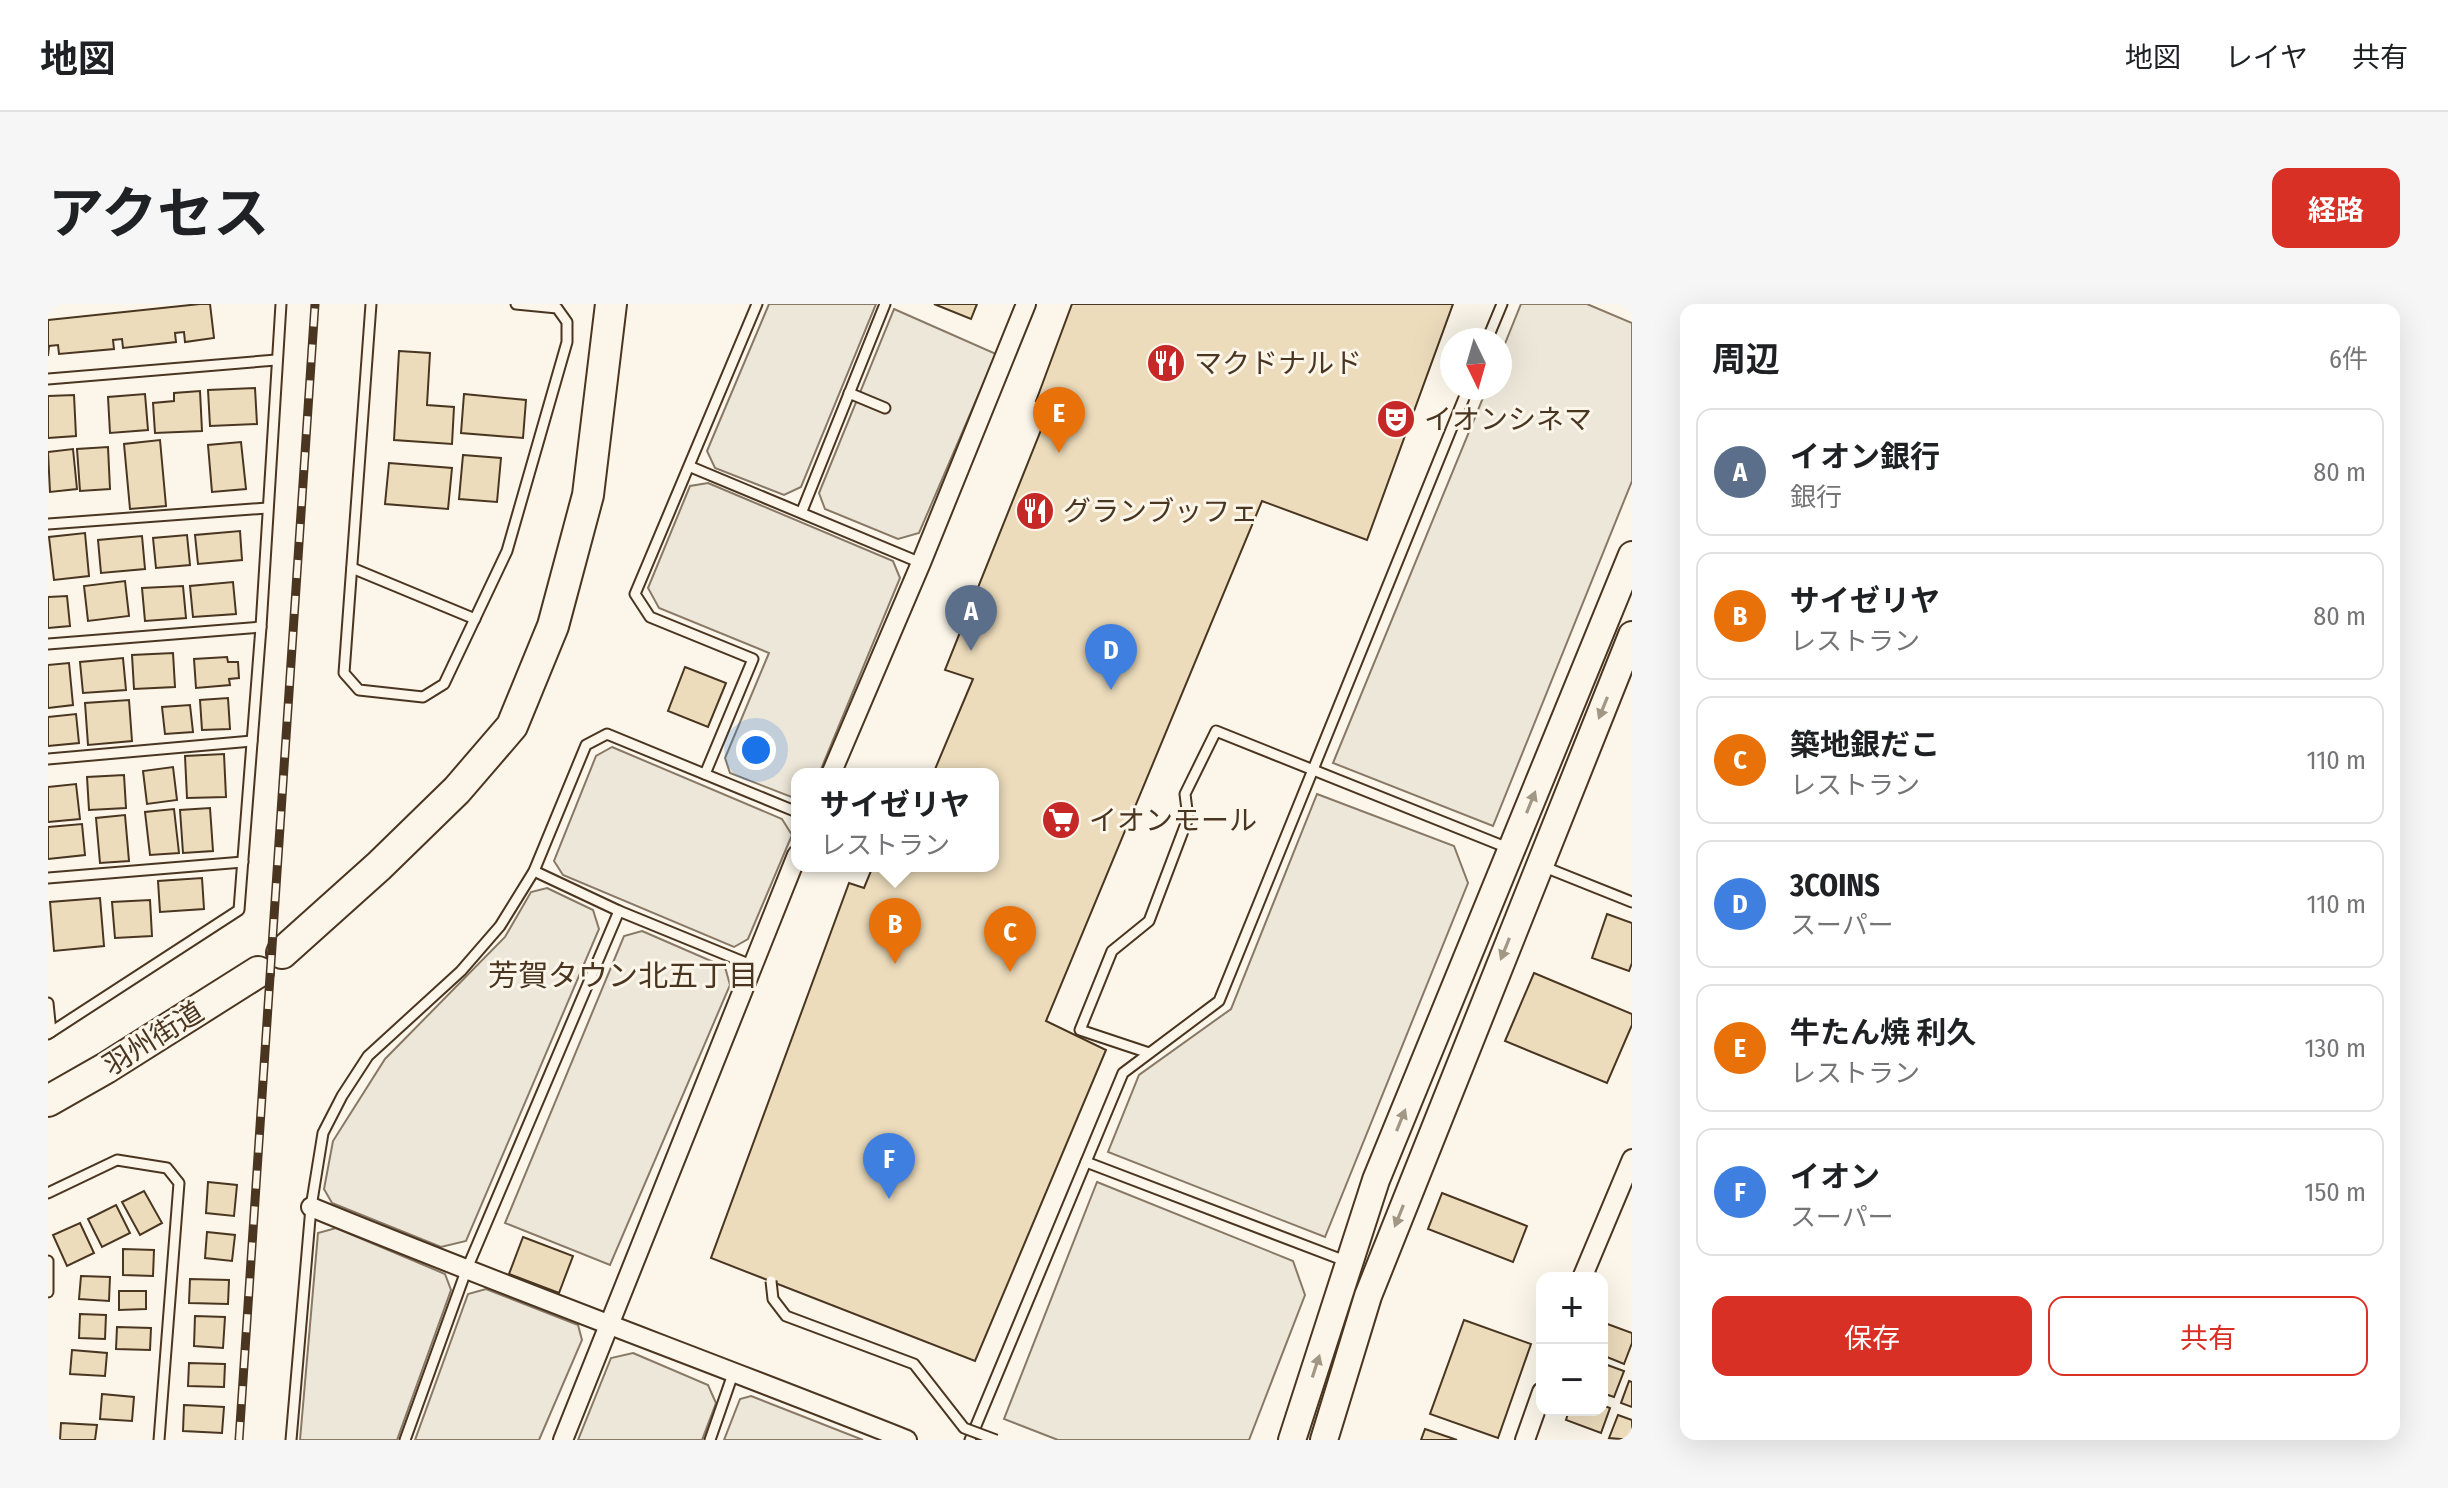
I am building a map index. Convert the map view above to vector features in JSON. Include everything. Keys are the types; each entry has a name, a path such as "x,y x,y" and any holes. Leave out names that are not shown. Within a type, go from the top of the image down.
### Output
{"main road":[{"path":"292,943 379,866 457,790 512,726 553,626 588,495 611,304"},
{"name":"羽州街道","path":"48,1101 258,972"}],"street":[{"path":"834,768 1026,304"},
{"path":"1292,1440 1376,1180 1632,555"},
{"path":"1324,1440 1368,1296 1632,635"},
{"path":"563,1440 791,869"},
{"path":"1585,1272 1632,1159"},
{"path":"311,1207 466,1271 734,1371 907,1440"},
{"path":"1525,1440 1536,1409"}],"lane":[{"path":"49,1033 239,910 281,304"},
{"path":"371,304 344,673 359,690 423,697 444,684 507,551 567,342 567,322 557,308 516,304"},
{"path":"705,774 753,659 650,617 635,594 757,304"},
{"path":"802,511 885,304"},
{"path":"1492,328 1502,304"},
{"path":"48,379 276,360"},
{"path":"849,393 885,408"},
{"path":"970,1440 1123,1073 1219,1001 1463,400"},
{"path":"691,467 921,563"},
{"path":"48,524 267,508"},
{"path":"352,568 475,619"},
{"path":"48,644 261,627"},
{"path":"1149,1053 1080,1030 1112,951 1149,921 1188,818 1185,794 1216,731 1511,849"},
{"path":"291,1440 311,1207 323,1133 368,1056 461,971 500,926 534,871 586,745 607,734 791,810"},
{"path":"48,759 252,741"},
{"path":"48,878 243,862"},
{"path":"1539,865 1632,902"},
{"path":"534,871 619,911 751,965"},
{"path":"405,1440 466,1271 619,911"},
{"path":"48,1003 49,1033"},
{"path":"48,1193 117,1160 167,1168 179,1183 159,1440"},
{"path":"1086,1162 1349,1263"},
{"path":"48,1261 48,1292"},
{"path":"771,1281 773,1299 786,1316 914,1364 964,1428 996,1440"},
{"path":"710,1440 734,1371"}],"shaded area":[{"path":"769,304 876,304 801,487 784,495 715,468 707,451"},
{"path":"1521,304 1587,304 1632,323 1632,481 1493,826 1333,763 1482,400 1512,400 1511,328"},
{"path":"894,309 996,354 919,533 898,539 825,509 819,493"},
{"path":"708,483 893,561 900,578 821,768 791,768 791,797 730,773 725,758 769,653 659,608 648,588 690,486"},
{"path":"612,747 782,819 791,837 748,939 734,947 563,875 554,861 596,756"},
{"path":"1317,794 1454,846 1468,883 1325,1237 1108,1152 1139,1075 1231,1009"},
{"path":"547,888 593,910 599,929 466,1241 441,1247 332,1203 324,1189 333,1141 385,1059 505,937 531,892"},
{"path":"642,931 725,967 730,985 610,1265 505,1223 624,936"},
{"path":"1097,1182 1293,1261 1305,1295 1249,1440 1058,1440 1004,1419"},
{"path":"336,1228 445,1274 451,1290 397,1440 300,1440 318,1233"},
{"path":"486,1289 578,1325 582,1340 539,1440 415,1440 468,1294"},
{"path":"633,1353 708,1385 716,1403 702,1440 578,1440 611,1358"},
{"path":"751,1396 863,1440 724,1440 740,1399"}],"building":[{"path":"210,304 214,338 185,342 184,332 175,333 176,342 123,348 122,339 113,340 114,349 59,354 58,345 49,346 48,356 48,320"},
{"path":"934,304 977,304 971,319"},
{"name":"イオンモール","path":"1072,304 1453,304 1444,328 1440,328 1440,340 1367,540 1262,501 1046,1021 1106,1050 975,1361 711,1258 849,883 864,888 871,872 999,872 999,768 936,768 973,679 945,670 1051,405 1036,401"},
{"path":"399,351 430,353 427,405 454,407 452,444 394,440"},
{"path":"255,388 257,424 210,426 208,390"},
{"path":"200,391 202,431 155,433 153,403 174,401 174,393"},
{"path":"145,394 148,430 110,433 108,397"},
{"path":"464,394 526,400 523,438 461,433"},
{"path":"74,395 76,436 48,438 48,396"},
{"path":"160,440 166,506 130,509 124,444"},
{"path":"241,442 246,489 212,492 208,445"},
{"path":"108,447 110,489 80,491 77,449"},
{"path":"73,449 77,489 50,492 48,452"},
{"path":"463,455 501,458 497,502 459,499"},
{"path":"389,463 452,468 448,509 385,504"},
{"path":"240,531 242,560 198,564 195,535"},
{"path":"85,533 89,576 54,580 49,537"},
{"path":"187,535 190,565 156,568 153,538"},
{"path":"142,536 145,569 101,573 98,540"},
{"path":"125,581 129,616 88,621 84,586"},
{"path":"233,582 236,614 193,617 190,586"},
{"path":"183,586 186,618 145,621 142,588"},
{"path":"67,596 70,626 48,628 48,597"},
{"path":"173,653 175,687 134,689 132,655"},
{"path":"227,657 228,662 238,662 239,678 229,679 230,685 196,688 194,659"},
{"path":"123,658 126,690 83,693 80,662"},
{"path":"69,663 73,705 48,708 48,665"},
{"path":"685,667 726,683 708,727 668,711"},
{"path":"228,698 230,729 202,730 200,700"},
{"path":"129,700 132,741 88,745 85,703"},
{"path":"190,705 193,732 165,734 162,707"},
{"path":"76,714 79,743 48,746 48,717"},
{"path":"224,754 226,797 187,798 185,756"},
{"path":"173,767 177,800 147,804 143,771"},
{"path":"124,775 126,808 89,810 87,777"},
{"path":"76,784 80,819 48,822 48,787"},
{"path":"210,808 213,851 183,853 180,810"},
{"path":"174,809 179,853 150,855 145,812"},
{"path":"125,815 129,861 100,863 96,818"},
{"path":"82,824 85,855 48,859 48,827"},
{"path":"202,878 204,909 160,912 158,881"},
{"path":"100,898 104,946 54,951 50,902"},
{"path":"150,900 152,936 115,938 112,902"},
{"path":"1607,914 1632,923 1632,963 1629,971 1592,958"},
{"path":"1534,973 1632,1014 1632,1025 1607,1083 1505,1041"},
{"path":"208,1182 237,1185 234,1216 206,1213"},
{"path":"144,1191 162,1223 140,1235 122,1202"},
{"path":"1442,1193 1527,1226 1513,1262 1428,1229"},
{"path":"116,1205 130,1233 102,1247 88,1219"},
{"path":"80,1223 94,1253 67,1266 53,1235"},
{"path":"207,1232 235,1235 232,1261 205,1258"},
{"path":"523,1237 573,1256 559,1293 509,1274"},
{"path":"123,1249 154,1250 153,1276 123,1275"},
{"path":"81,1276 110,1277 109,1301 79,1299"},
{"path":"190,1279 229,1280 228,1304 189,1303"},
{"path":"119,1291 146,1291 146,1309 119,1310"},
{"path":"80,1314 106,1315 105,1339 79,1338"},
{"path":"195,1316 225,1317 223,1348 194,1346"},
{"path":"1464,1320 1531,1344 1498,1438 1430,1414"},
{"path":"1608,1324 1632,1333 1632,1343 1624,1364 1608,1357"},
{"path":"117,1327 151,1328 150,1350 116,1349"},
{"path":"72,1350 107,1353 105,1376 70,1374"},
{"path":"189,1363 225,1364 224,1387 188,1386"},
{"path":"1608,1365 1624,1371 1614,1397 1608,1395"},
{"path":"1629,1381 1632,1382 1632,1407 1621,1403"},
{"path":"102,1394 134,1397 132,1421 100,1419"},
{"path":"184,1405 224,1407 222,1433 183,1431"},
{"path":"1618,1415 1632,1420 1632,1440 1609,1438"},
{"path":"1567,1416 1607,1416 1601,1433 1566,1420"},
{"path":"61,1423 97,1425 95,1440 60,1440"},
{"path":"1425,1429 1457,1440 1421,1440"}],"railway":[{"path":"239,1440 315,304"}],"place":[{"name":"マクドナルド","path":"1166,363"},
{"name":"イオンシネマ","path":"1396,419"},
{"name":"牛たん焼 利久","path":"1059,453"},
{"name":"グランブッフェ","path":"1035,511"},
{"name":"イオン銀行","path":"971,651"},
{"name":"3COINS","path":"1111,690"},
{"name":"イオンモール","path":"1061,820"},
{"name":"サイゼリヤ","path":"895,964"},
{"name":"築地銀だこ","path":"1010,972"},
{"name":"イオン","path":"889,1199"}],"district":[{"name":"芳賀タウン北五丁目","path":"623,976"}]}
